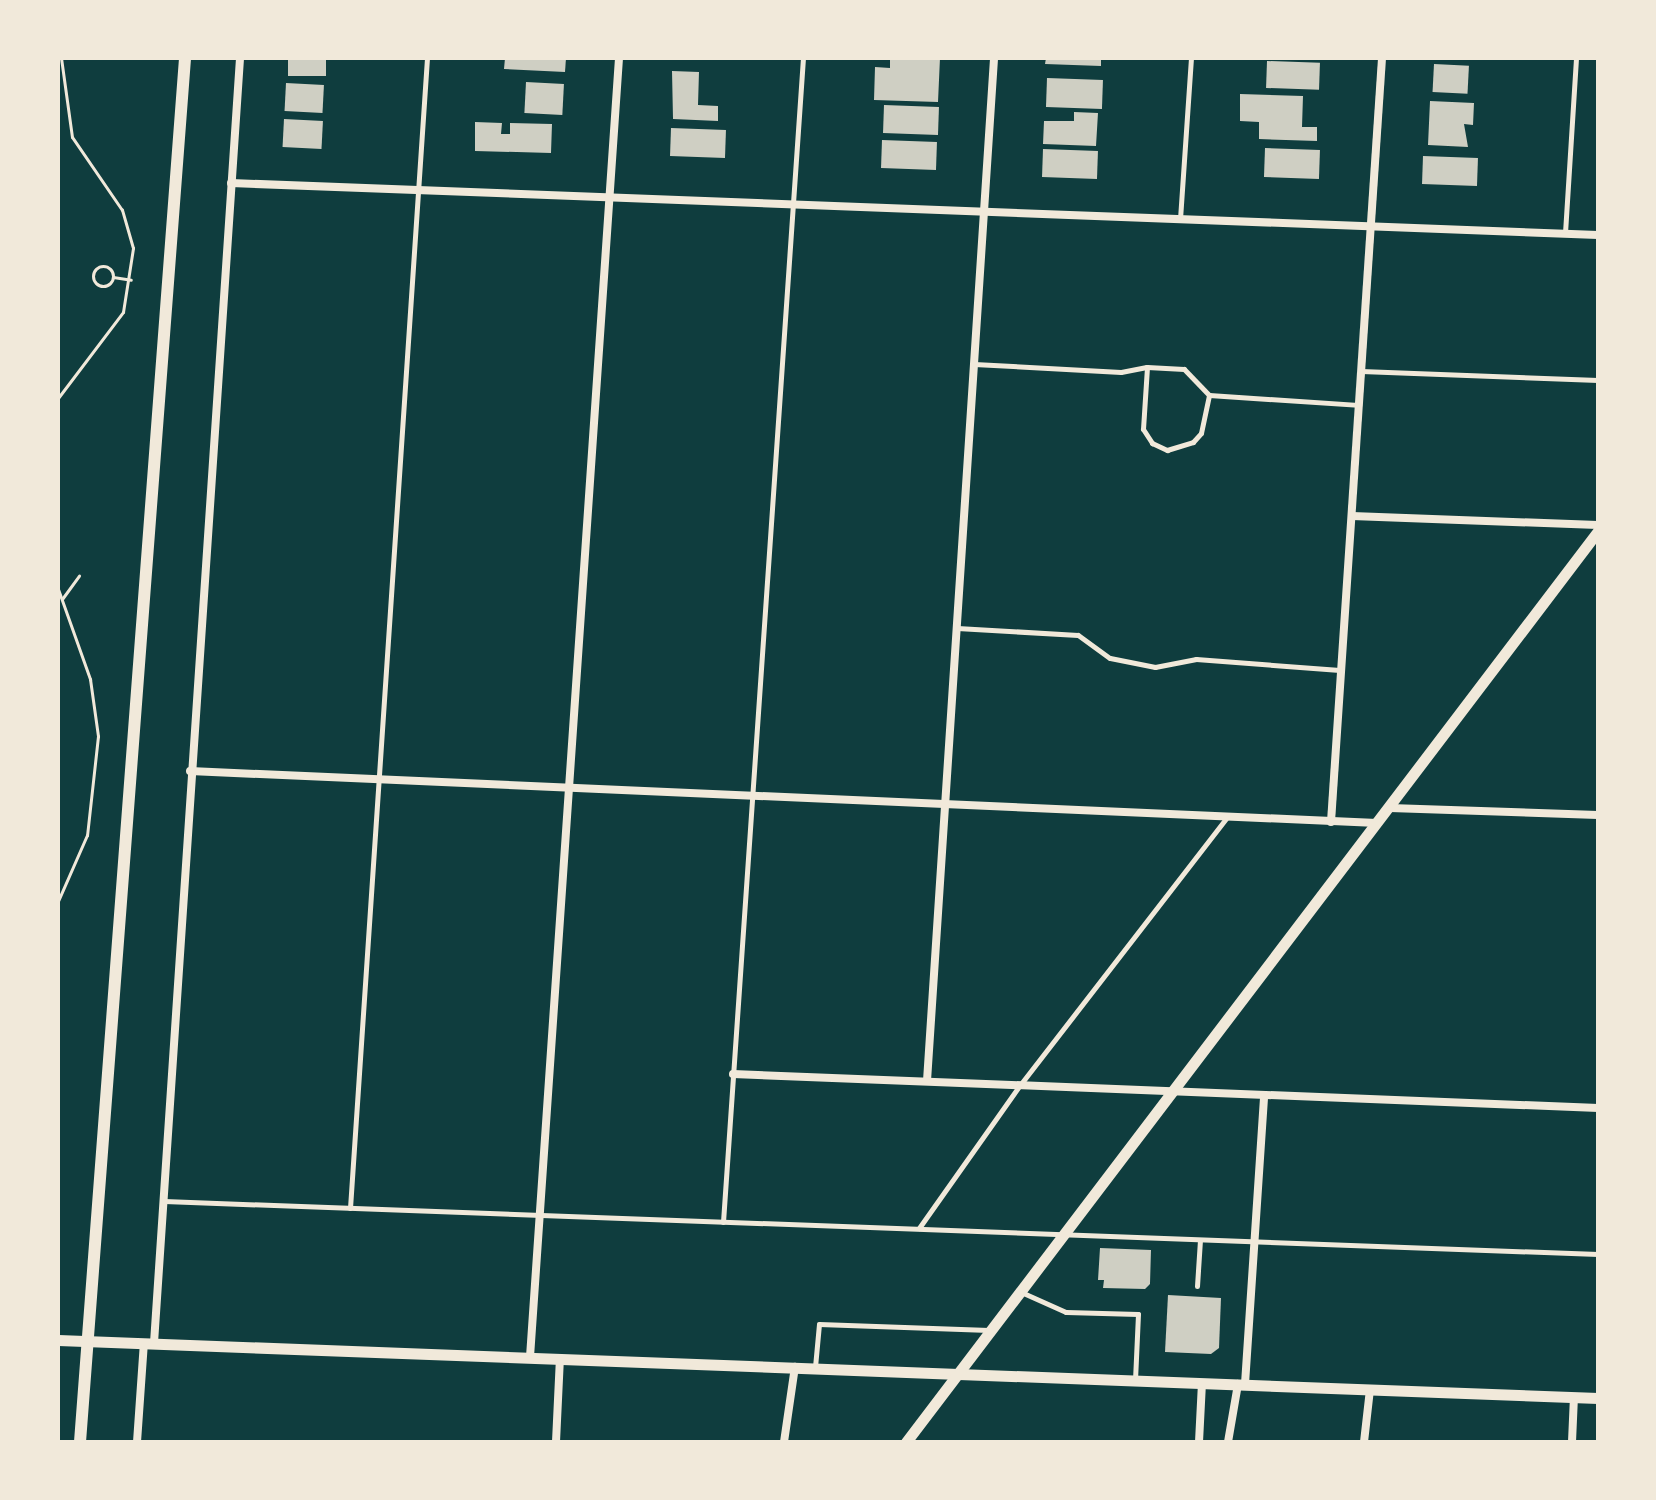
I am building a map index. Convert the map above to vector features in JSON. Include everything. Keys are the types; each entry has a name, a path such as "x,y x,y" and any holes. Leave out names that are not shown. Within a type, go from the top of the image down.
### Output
{"main road":[{"path":"80,1442 185,58"}],"street":[{"path":"137,1442 161,1201 240,58"},
{"path":"530,1357 619,58"},
{"path":"927,1081 994,58"},
{"path":"1331,822 1382,58"},
{"path":"231,183 1598,235"},
{"path":"1352,516 1598,528"},
{"path":"906,1442 1390,808 1598,528"},
{"path":"190,771 567,790 1377,823"},
{"path":"1390,808 1598,815"},
{"path":"733,1074 1598,1108"},
{"path":"1228,1442 1241,1384 1264,1096"},
{"path":"58,1340 1598,1398"},
{"path":"556,1442 560,1358"},
{"path":"784,1442 795,1367"},
{"path":"1199,1442 1202,1383"},
{"path":"1364,1442 1370,1389"},
{"path":"1572,1442 1574,1397"}],"lane":[{"path":"350,1208 427,58"},
{"path":"723,1222 803,58"},
{"path":"1180,219 1191,58"},
{"path":"1565,233 1576,58"},
{"path":"974,364 1121,372 1147,367 1184,369 1209,395 1359,405"},
{"path":"1147,367 1143,429 1152,443 1167,450 1193,442 1201,433 1209,395"},
{"path":"1361,371 1598,380"},
{"path":"957,628 1078,635 1110,658 1155,667 1196,659 1341,670"},
{"path":"918,1229 1020,1085 1227,817"},
{"path":"161,1201 1598,1254"},
{"path":"1197,1286 1200,1240"},
{"path":"1020,1292 1066,1312 1138,1314 1135,1380"},
{"path":"815,1368 819,1324 991,1330"}],"path":[{"path":"58,398 123,312 131,280 130,229 72,137 61,58"},
{"path":"113,277 102,286 94,275 105,267 113,277 131,280"},
{"path":"62,599 79,576"},
{"path":"58,589 90,679 98,736 87,835 58,901"}],"building":[{"path":"288,58 326,58 326,76 288,76"},
{"path":"505,58 566,58 565,72 504,69"},
{"path":"890,58 940,58 938,102 874,100 875,67 890,68"},
{"path":"1046,58 1101,58 1101,66 1045,64"},
{"path":"1267,61 1320,63 1319,90 1266,88"},
{"path":"1434,64 1469,66 1467,94 1433,92"},
{"path":"672,71 699,72 698,105 718,106 718,121 673,119"},
{"path":"1047,78 1103,80 1102,109 1046,107"},
{"path":"526,82 564,84 562,115 524,113"},
{"path":"286,83 324,85 322,113 285,111"},
{"path":"1240,94 1303,96 1302,127 1317,127 1317,141 1259,139 1259,122 1240,121"},
{"path":"1430,101 1474,103 1473,125 1464,124 1468,147 1428,145"},
{"path":"884,105 939,107 938,135 883,133"},
{"path":"1074,112 1098,113 1096,146 1043,144 1044,121 1074,121"},
{"path":"284,119 323,121 321,149 283,147"},
{"path":"475,122 502,123 501,134 510,134 510,123 552,124 551,153 475,151"},
{"path":"671,128 726,130 725,158 670,156"},
{"path":"882,140 937,142 936,170 881,168"},
{"path":"1265,148 1320,150 1319,179 1264,177"},
{"path":"1043,149 1098,151 1097,179 1042,177"},
{"path":"1423,156 1478,158 1477,186 1422,184"},
{"path":"1100,1248 1151,1250 1150,1284 1145,1289 1103,1288 1104,1280 1098,1280"},
{"path":"1168,1295 1221,1298 1219,1348 1211,1354 1165,1352"}]}
